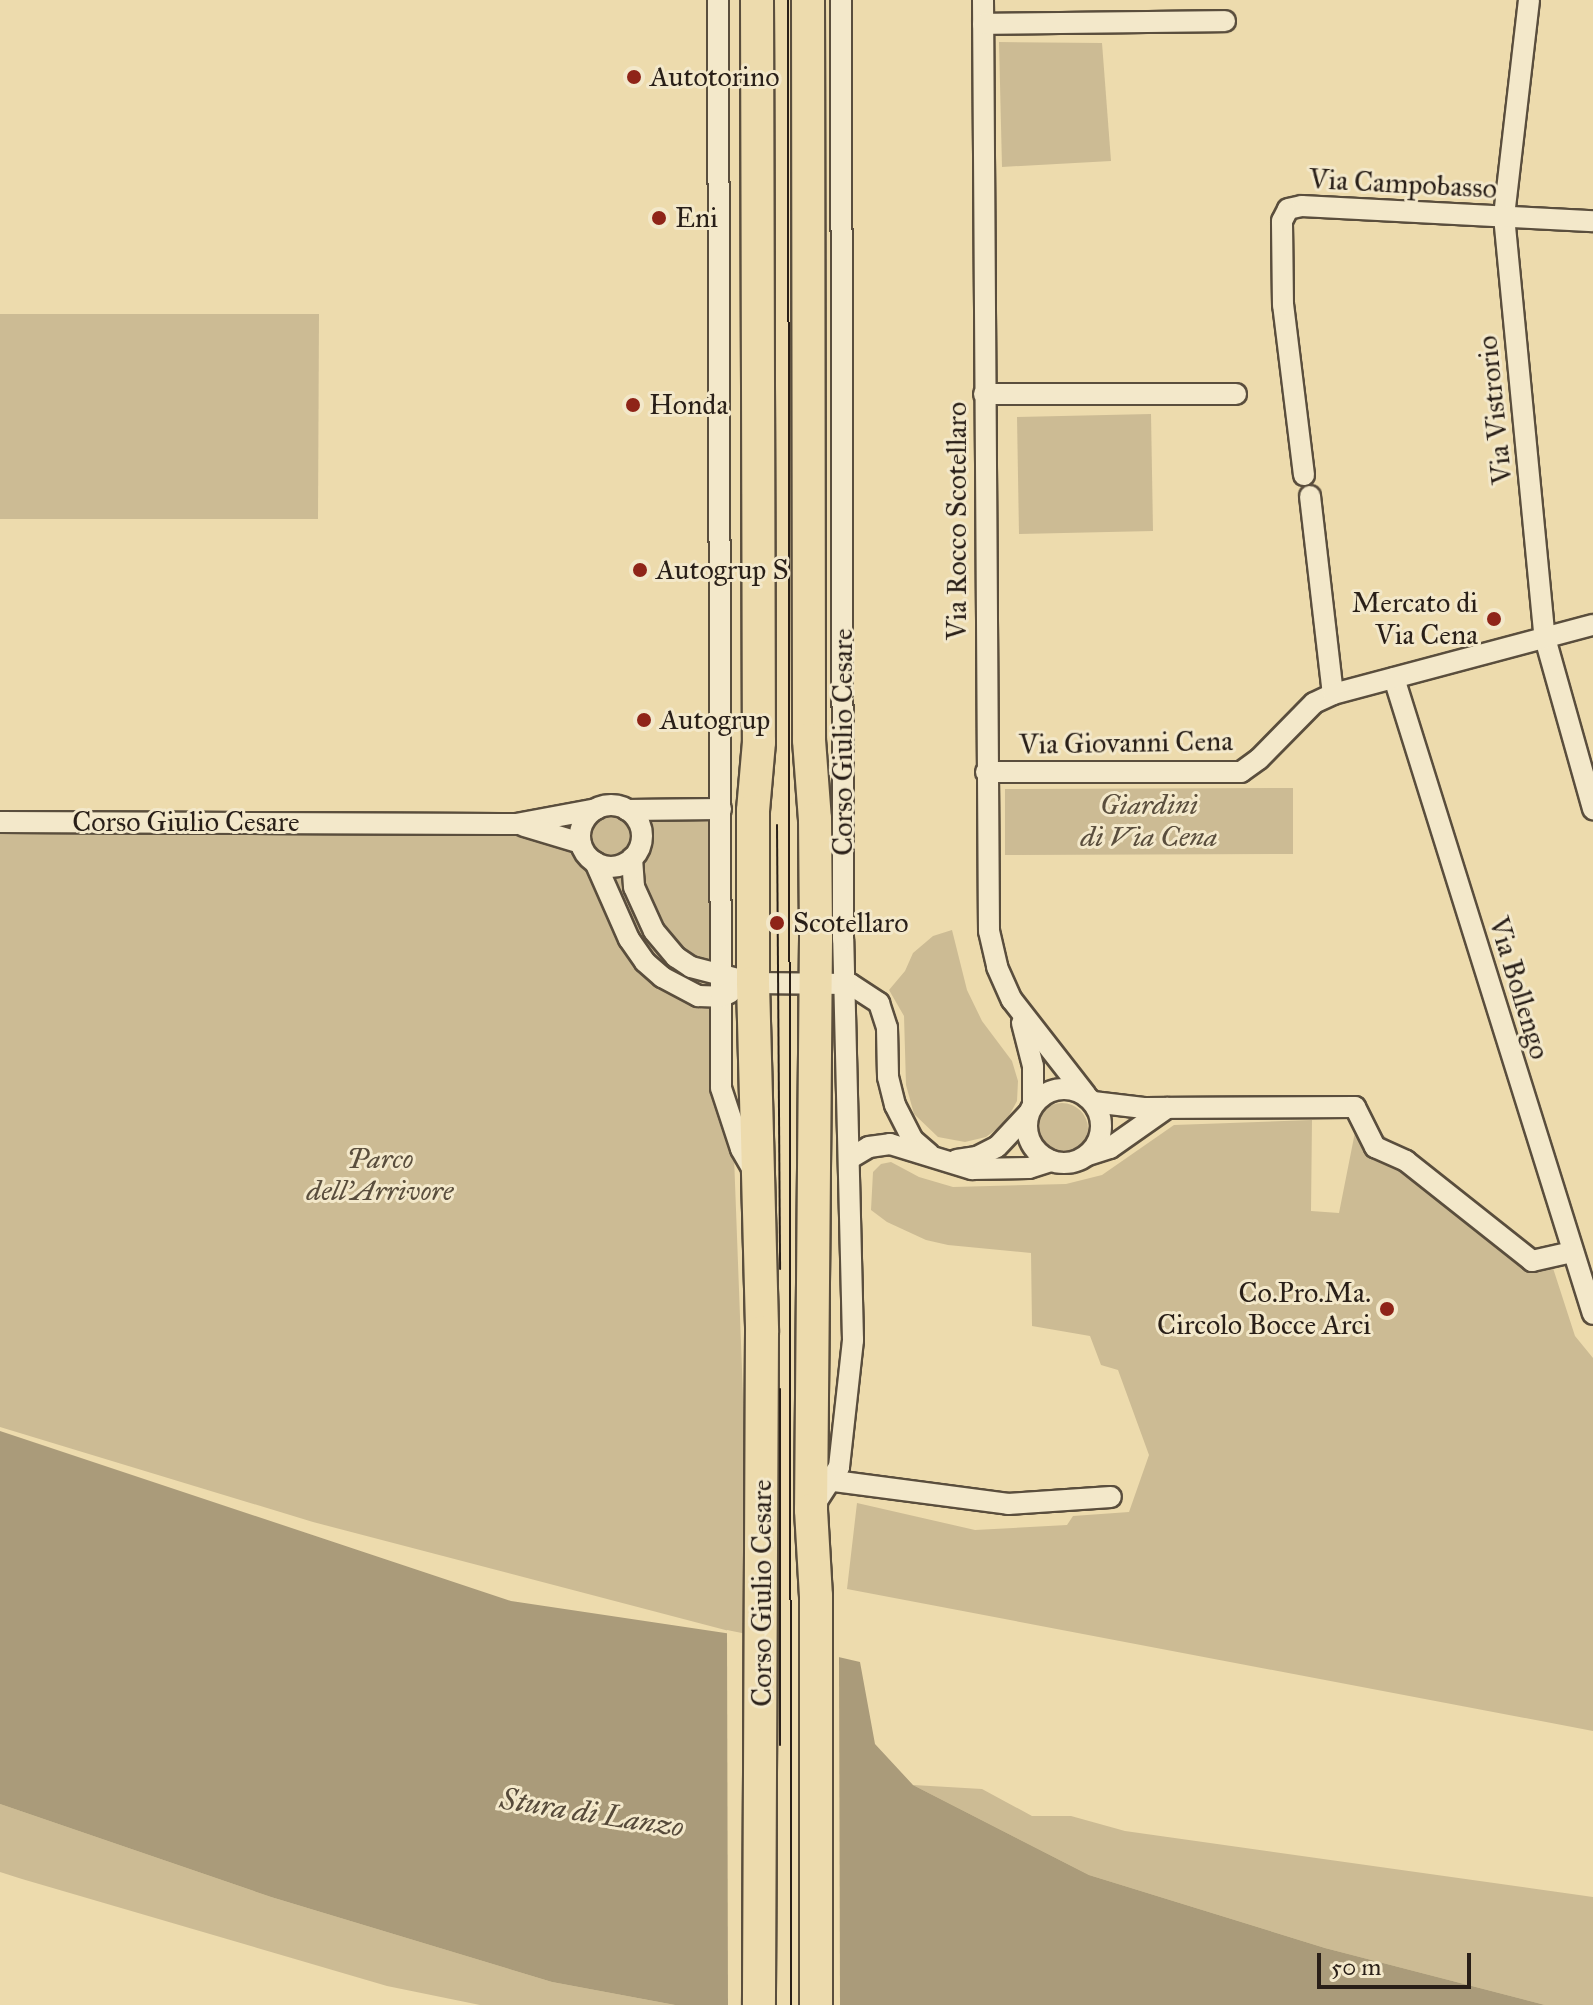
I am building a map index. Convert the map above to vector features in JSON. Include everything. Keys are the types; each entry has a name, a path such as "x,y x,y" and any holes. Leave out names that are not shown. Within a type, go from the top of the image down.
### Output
{"main road":[{"name":"Corso Giulio Cesare","path":"757,0 759,742 753,811 753,983 760,1180 762,1594 759,2005"},
{"name":"Corso Giulio Cesare","path":"808,0 809,740 829,984 816,1596 816,2005"}],"street":[{"path":"718,0 721,1088 741,1149 760,1180"},
{"name":"Corso Giulio Cesare","path":"818,1489 839,1467 852,1352 849,1159 829,984 841,0"},
{"name":"Via Rocco Scotellaro","path":"983,0 986,772 990,941 1000,976 1019,1011 1089,1098"},
{"name":"Via Vistrorio","path":"1529,0 1504,216 1545,638 1593,809"},
{"path":"983,24 1225,21"},
{"name":"Via Campobasso","path":"1304,475 1285,328 1282,221 1285,213 1302,206 1593,221"},
{"path":"984,394 1236,394"},
{"path":"1310,496 1333,694"},
{"name":"Via Giovanni Cena","path":"986,772 1241,772 1259,759 1309,707 1333,694 1593,625"},
{"name":"Via Bollengo","path":"1394,678 1593,1314"},
{"path":"721,809 627,810 613,805 597,809 582,827 581,843 595,862 629,939 645,962 687,992 721,997 753,983"},
{"name":"Corso Giulio Cesare","path":"0,822 516,824 597,809"},
{"path":"627,810 639,822 642,837 632,858 634,887 664,945 691,967 753,983 829,984 862,989 879,1003 887,1028 888,1077 895,1105 912,1139 929,1154"},
{"name":"Corso Giulio Cesare","path":"516,824 581,843"},
{"path":"595,862 610,867 632,858"},
{"name":"Via Rocco Scotellaro","path":"1019,1011 1032,1057 1031,1109"},
{"path":"949,1161 977,1157 997,1147 1031,1109 1058,1089 1125,1108 1355,1107 1375,1147 1406,1161 1532,1261 1572,1252"},
{"path":"1088,1155 1102,1129 1089,1098"},
{"path":"849,1159 882,1144 929,1154 972,1169 1009,1169 1051,1161 1071,1163 1110,1148 1167,1108"},
{"path":"1031,1109 1030,1142 1051,1161"},
{"path":"818,1489 996,1503 1043,1504 1111,1497"}],"green space":[{"path":"999,42 1102,43 1111,161 1002,167"},
{"path":"0,314 319,314 318,519 0,519"},
{"path":"1151,414 1153,531 1019,534 1017,417"},
{"name":"Giardini di Via Cena","path":"1293,788 1293,854 1005,855 1005,789"},
{"name":"Parco dell'Arrivore","path":"721,809 752,1637 313,1522 0,1427 0,824 476,825"},
{"path":"952,930 967,990 982,1021 1012,1061 1018,1081 1017,1101 1005,1123 986,1137 965,1142 938,1137 914,1114 906,1085 904,1016 889,990 905,971 913,953 933,936"},
{"path":"1062,1103 1080,1111 1088,1129 1080,1147 1062,1155 1044,1147 1036,1129 1044,1111"},
{"path":"1312,1120 1311,1211 1339,1213 1356,1127 1374,1128 1552,1265 1575,1336 1593,1358 1593,1731 847,1589 857,1503 975,1530 1067,1525 1073,1516 1129,1512 1149,1455 1118,1370 1101,1365 1090,1336 1032,1326 1031,1253 948,1245 926,1240 887,1222 871,1210 873,1172 881,1164 891,1162 919,1177 953,1187 1066,1184 1102,1175 1174,1125"},
{"path":"913,1785 982,1789 1032,1816 1071,1816 1125,1831 1593,1897 1593,2005 1545,2005 1325,1948 1089,1875"},
{"path":"0,1804 271,1897 552,1982 675,2005 480,2005 387,1986 22,1879 0,1872"}],"water":[{"name":"Stura di Lanzo","path":"0,1431 511,1601 752,1637 860,1662 875,1744 913,1785 1089,1875 1325,1948 1545,2005 675,2005 552,1982 271,1897 0,1804"}],"pier":[{"path":"727,1630 839,1653 840,2005 728,2005"}],"tram line":[{"path":"788,0 791,2005"},
{"path":"777,825 780,1269"},
{"path":"780,1389 780,1745"}],"place":[{"name":"Autotorino","path":"634,77"},
{"name":"Eni","path":"659,218"},
{"name":"Honda","path":"633,405"},
{"name":"Autogrup S","path":"640,570"},
{"name":"Mercato di Via Cena","path":"1494,619"},
{"name":"Autogrup","path":"644,720"},
{"name":"Scotellaro","path":"777,923"},
{"name":"Co.Pro.Ma. Circolo Bocce Arci","path":"1387,1309"}]}
